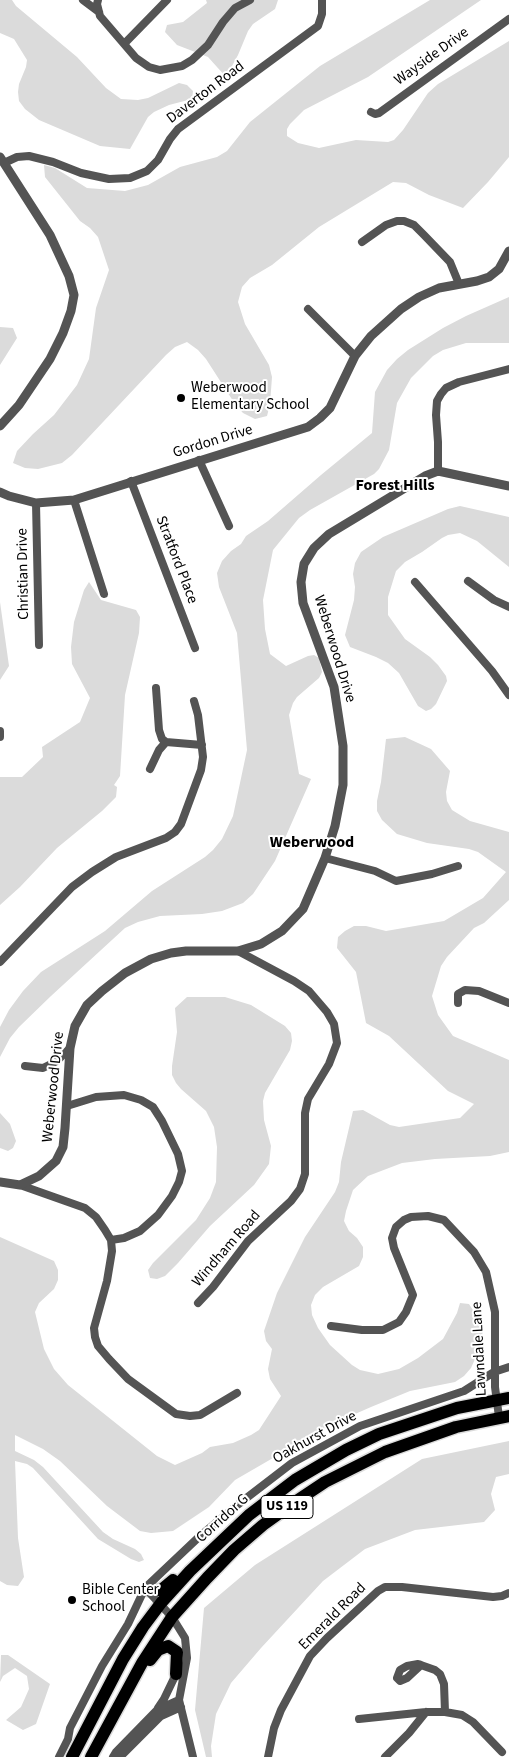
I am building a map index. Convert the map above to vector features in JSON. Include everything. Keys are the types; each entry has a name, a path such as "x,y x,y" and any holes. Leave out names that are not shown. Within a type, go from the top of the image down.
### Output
{"highway":[{"name":"Corridor G","path":"72,1757 123,1659 161,1603 190,1571 236,1527 295,1480 346,1450 394,1429 457,1408 503,1399"},
{"name":"Corridor G","path":"91,1757 142,1663 172,1617 234,1550 295,1502 325,1482 354,1467 386,1452 456,1427 504,1416"},
{"path":"146,1589 161,1590 169,1585 189,1563 217,1539 236,1527"},
{"path":"114,1714 158,1650 168,1646 177,1652 176,1674"}],"street":[{"path":"83,0 99,12"},
{"path":"98,0 100,16 136,58 150,68 160,70 182,66 192,60 208,45 235,8 250,0"},
{"path":"124,44 167,0"},
{"name":"Daverton Road","path":"2,160 29,156 53,162 81,174 109,179 130,178 146,171 158,160 178,129 318,26 322,14 322,0"},
{"name":"Wayside Drive","path":"371,112 379,113 509,19"},
{"path":"0,426 19,405 50,359 71,311 74,294 69,276 50,235 2,160"},
{"path":"362,242 386,225 397,221 404,221 414,225 450,262 459,284"},
{"name":"Gordon Drive","path":"0,492 36,503 74,500 308,426 330,408 355,356 371,336 410,302 439,288 484,279 495,273 509,251"},
{"path":"308,309 355,356"},
{"path":"509,369 459,382 446,388 437,401 436,415 438,471 509,486"},
{"path":"199,460 229,526"},
{"name":"Weberwood Drive","path":"20,1185 39,1176 56,1161 63,1147 70,1048 75,1026 87,1005 102,990 125,973 151,959 170,953 186,951 238,952 261,944 282,931 303,909 325,858 335,826 343,785 344,746 334,687 303,603 301,582 304,564 314,548 329,534 425,476 438,471"},
{"name":"Stratford Place","path":"131,481 195,648"},
{"path":"74,500 104,594"},
{"name":"Christian Drive","path":"36,503 39,645"},
{"path":"468,581 494,600 509,607"},
{"path":"415,582 492,672 509,695"},
{"path":"156,688 159,730 162,739 166,742 202,744"},
{"path":"0,962 72,887 116,857 166,838 175,832 181,824 201,770 203,756 198,715 194,702"},
{"path":"0,731 0,737"},
{"path":"150,769 159,750 166,742"},
{"path":"325,858 375,872 396,881 432,874 458,866"},
{"name":"Windham Road","path":"198,1303 213,1287 248,1241 292,1201 300,1189 305,1174 305,1112 308,1099 329,1064 337,1043 334,1024 327,1012 309,991 294,981 238,952"},
{"path":"458,1002 458,994 465,990 479,991 509,1003"},
{"path":"25,1066 43,1068 57,1061 70,1048"},
{"path":"67,1106 96,1097 124,1095 141,1100 152,1107 162,1121 178,1154 182,1171 179,1182 172,1196 158,1215 140,1231 124,1238 110,1240"},
{"path":"0,1182 20,1185 85,1208 96,1217 110,1240 112,1251 107,1281 94,1328 95,1337 98,1346 128,1379 176,1414 190,1416 200,1415 237,1393"},
{"name":"Lawndale Lane","path":"332,1326 362,1330 384,1330 399,1322 406,1312 413,1295 394,1248 392,1238 396,1227 411,1217 428,1216 444,1220 474,1252 486,1272 495,1312 494,1372 503,1399 504,1416"},
{"name":"Oakhurst Drive","path":"60,1757 68,1739 70,1728 102,1666 128,1624 146,1589 208,1529 292,1463 360,1426 464,1391 494,1372 509,1367"},
{"name":"Emerald Road","path":"268,1757 274,1728 281,1710 310,1656 378,1591 385,1587 402,1587 493,1597 509,1593"},
{"path":"146,1589 161,1603 185,1638 187,1658 180,1703 193,1757"},
{"path":"113,1757 157,1710 176,1674 186,1649"},
{"path":"421,1666 435,1670 440,1674 444,1684 445,1712"},
{"path":"157,1710 180,1703"},
{"path":"120,1757 161,1716 180,1703"},
{"path":"385,1757 409,1733 426,1712"},
{"path":"359,1719 426,1712 445,1712 462,1715 473,1722 502,1752"}],"shaded area":[{"path":"0,0 12,0 16,6 77,57 106,88 121,99 138,100 148,98 179,83 187,85 193,91 192,99 169,105 154,112 148,117 130,149 100,146 39,120 25,109 19,101 19,84 27,60 14,39 0,33"},
{"path":"206,0 278,0 275,9 253,24 248,31 226,77 208,57 177,45 165,32 167,25 183,22 207,3"},
{"path":"430,0 481,0 368,77 304,110 290,124 287,129 287,136 298,143 319,148 356,140 388,142 394,140 428,93 438,84 509,41 509,157 488,182 463,208 429,195 406,183 393,182 319,227 272,265 250,278 242,287 238,302 245,324 269,365 272,377 267,416 255,419 243,413 235,404 206,359 187,342 175,347 166,355 72,455 62,463 38,469 25,468 13,463 17,451 54,415 77,385 89,359 96,308 109,270 98,237 80,221 45,177 44,165 55,168 87,188 125,191 148,185 180,167 217,157 227,151 250,122 320,66"},
{"path":"509,297 509,343 466,343 443,350 433,356 411,378 397,403 389,450 379,469 374,474 299,518 273,550 263,600 265,629 270,654 286,666 314,655 319,658 322,672 319,678 297,697 289,715 299,774 311,779 275,861 253,894 243,903 222,911 160,916 125,928 19,1027 10,1038 0,1057 0,1027 9,1010 23,991 41,972 105,931 152,891 205,857 222,839 233,816 247,750 237,633 219,587 217,573 222,561 241,544 246,536 268,521 372,433 375,392 387,370 397,359 443,328"},
{"path":"0,327 13,328 17,338 0,365"},
{"path":"460,506 509,517 509,567 477,541 460,533 442,538 405,562 396,571 388,597 388,615 405,639 430,657 446,676 447,681 436,704 426,711 418,706 399,673 388,663 350,647 345,635 354,600 353,574 355,563 361,552 383,537 448,509"},
{"path":"89,582 101,600 136,610 140,617 139,633 125,695 120,776 114,785 117,787 116,797 57,848 0,905 0,777 22,777 43,757 42,747 80,722 90,698 72,664 71,647 74,622 84,590"},
{"path":"0,602 9,666 0,680"},
{"path":"405,737 431,749 450,771 446,792 447,801 452,810 470,821 509,832 509,900 484,923 474,928 447,957 441,966 432,996 438,1015 453,1036 509,1060 509,1152 490,1156 402,1163 368,1176 353,1190 344,1221 349,1231 363,1247 363,1257 359,1266 323,1287 315,1295 311,1305 312,1315 318,1328 330,1345 352,1365 360,1370 378,1374 399,1369 418,1358 443,1339 457,1313 460,1303 469,1304 480,1321 483,1331 479,1350 471,1368 455,1382 410,1391 330,1425 235,1480 209,1507 173,1531 151,1533 140,1531 107,1506 60,1461 43,1449 15,1435 15,1451 34,1460 43,1467 103,1532 135,1549 144,1560 139,1562 131,1559 98,1539 33,1468 27,1464 15,1461 18,1538 24,1577 18,1586 7,1585 0,1581 0,1237 54,1261 58,1270 58,1280 54,1289 39,1303 35,1312 44,1349 54,1369 68,1385 157,1456 175,1465 202,1453 210,1447 233,1443 259,1430 281,1396 270,1379 268,1369 272,1349 266,1341 264,1331 277,1293 305,1237 335,1192 339,1182 341,1162 353,1111 363,1110 390,1125 399,1127 460,1118 474,1104 448,1091 389,1036 366,1023 356,972 337,948 338,937 354,926 366,926 386,931 444,921 483,898 506,872 478,852 427,843 397,834 382,820 377,811 377,801 386,739"},
{"path":"187,997 225,997 251,1005 285,1026 291,1033 292,1041 290,1050 265,1093 263,1101 264,1120 271,1146 269,1164 254,1185 210,1226 165,1276 157,1279 150,1278 148,1270 196,1220 210,1198 216,1182 217,1147 214,1127 206,1111 181,1089 172,1075 177,1032 175,1008"},
{"path":"0,1113 10,1124 16,1141 13,1148 8,1151 0,1148"},
{"path":"509,1441 509,1474 496,1477 491,1494 495,1510 484,1522 415,1530 365,1549 323,1581 231,1683 216,1714 211,1746 212,1757 206,1757 195,1710 204,1608 255,1565 422,1459"},
{"path":"1,1655 8,1655 50,1684 36,1724 23,1730 6,1720 21,1707 29,1689 27,1676 15,1668 3,1676 0,1682"}],"place":[{"name":"Weberwood Elementary School","path":"181,398"},
{"name":"Bible Center School","path":"72,1600"}],"district":[{"name":"Forest Hills","path":"395,486"},
{"name":"Weberwood","path":"312,843"}]}
